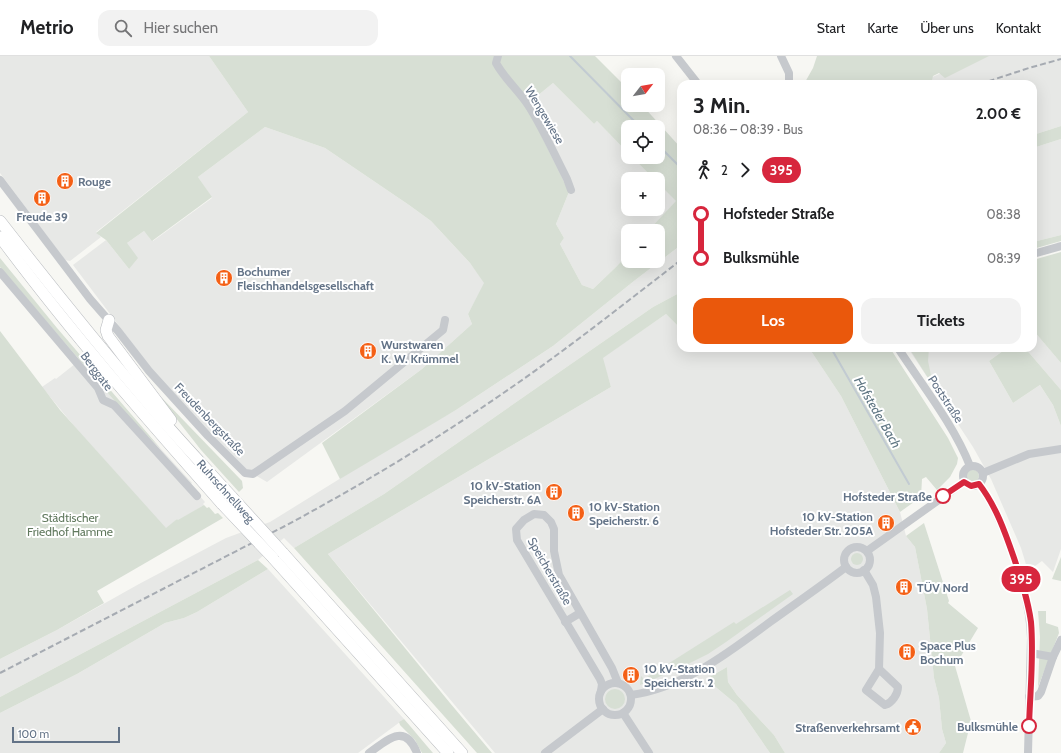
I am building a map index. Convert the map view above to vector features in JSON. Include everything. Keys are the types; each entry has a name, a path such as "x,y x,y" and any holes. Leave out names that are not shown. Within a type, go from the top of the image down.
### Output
{"highway":[{"name":"Ruhrschnellweg","path":"0,221 86,330 152,408 207,469 227,501 272,558 448,753"},
{"name":"Ruhrschnellweg","path":"0,237 115,382 227,501 283,553 462,753"},
{"path":"109,320 106,330 108,336 207,469"}],"street":[{"name":"Wengewiese","path":"498,56 496,63 533,114 567,178 571,190"},
{"path":"676,56 695,80"},
{"path":"781,56 789,73 789,80"},
{"name":"Freudenbergstraße","path":"0,180 95,305 109,320 149,371 174,400 245,473 253,474 345,411 443,330 445,320"},
{"path":"1037,253 1061,246"},
{"name":"Berggate","path":"0,272 98,388 103,400 114,405 197,496"},
{"name":"Poststraße","path":"901,352 954,434 970,466"},
{"path":"983,473 1029,454 1061,449"},
{"path":"973,465 979,467 983,473 983,479 979,484 971,486 964,482 962,478 963,471 973,465"},
{"path":"867,552 964,482"},
{"path":"979,484 986,493 998,516 1021,577 1028,604 1031,623 1028,753"},
{"name":"Speicherstraße","path":"602,691 600,679 517,540 516,529 530,515 544,515 551,522 554,529 554,551 559,575 612,668 618,683"},
{"path":"860,547 867,552 869,561 864,570 854,572 846,567 845,556 851,548 860,547"},
{"path":"631,695 647,693 696,672 734,649 846,567"},
{"path":"864,570 872,585 878,614 880,633 879,669"},
{"name":"Speicherstraße","path":"565,622 580,613"},
{"path":"1029,697 1038,696 1041,692 1053,657 1061,640"},
{"path":"1031,653 1053,657"},
{"path":"618,683 626,687 631,695 630,706 623,713 615,716 602,710 599,700 602,691 608,685 618,683"},
{"path":"545,753 602,710"},
{"path":"623,713 650,753"},
{"path":"369,753 390,737 398,735 403,736 412,742 417,753"}],"shaded area":[{"path":"0,56 209,56 248,112 96,232 101,237 70,261 65,260 0,173"},
{"path":"981,56 1061,56 1061,126 1037,134 1037,80 925,80"},
{"path":"553,83 594,124 597,121 621,146 621,164 639,164 647,172 621,172 621,216 662,216 655,224 621,224 621,262 593,289 582,285 560,244 564,238 556,224 569,192 525,106"},
{"path":"265,127 325,148 409,205 431,221 470,263 485,283 468,314 472,324 422,369 267,482 248,471 160,380 73,265 106,240 129,269 127,243 144,231 153,241 212,198 198,177"},
{"path":"1061,139 1061,235 1037,241 1037,147"},
{"path":"665,190 677,201 665,213"},
{"path":"677,248 677,294 653,307 384,494 294,548 284,538 258,560 0,697 0,659 57,630 226,538 270,522 404,439 456,410 553,346 651,268 665,268 665,257"},
{"path":"666,314 677,325 677,352 812,352 841,396 900,512 906,536 915,547 927,609 934,678 939,698 942,729 946,743 939,753 785,753 774,735 737,695 728,682 727,667 706,679 736,704 770,753 495,753 328,554 611,387 602,358"},
{"path":"1037,335 1061,363 1061,390 1028,352 1037,352"},
{"path":"911,352 1001,352 989,361 1013,403 1040,385 1053,405 1061,426 1061,549 1053,572 1042,561 1028,571 1021,548 991,479 973,447"},
{"path":"80,360 131,420 161,449 192,483 190,485 205,502 203,504 204,505 178,521 177,519 166,529 75,427 42,387 55,378 56,379"},
{"path":"268,569 404,719 358,753 0,753 0,713 77,674 165,623 184,618 197,612"}],"green space":[{"path":"209,56 595,56 621,82 621,112 648,112 656,120 621,120 621,146 597,121 594,124 553,83 525,106 569,192 556,224 564,238 560,244 582,285 593,289 621,262 621,268 651,268 553,346 456,410 340,479 322,443 422,369 472,324 468,314 484,283 470,263 431,221 325,148 265,127 198,177 212,197 152,241 144,231 127,243 138,258 129,269 106,240 96,233 248,112"},
{"path":"817,56 989,56 945,78 939,73 933,76 932,80 806,80 813,68"},
{"path":"1061,126 1061,139 1037,147 1037,134"},
{"path":"665,130 677,144 677,248 665,257 665,224 655,224 662,216 665,216 665,213 676,201 665,190 665,172 647,172 639,164 665,164"},
{"path":"1061,235 1061,241 1037,248 1037,241"},
{"path":"1061,252 1061,363 1037,335 1037,259"},
{"path":"0,258 57,328 161,449 131,420 0,267"},
{"path":"677,294 677,325 666,314 603,358 611,387 328,554 492,753 477,753 294,548 384,494 653,307"},
{"name":"Städtischer Friedhof Hamme","path":"0,331 60,410 166,528 177,519 178,520 204,505 207,508 209,507 215,514 218,513 223,518 97,591 104,603 57,630 0,659"},
{"path":"812,352 893,352 948,438 958,458 957,464 950,477 937,490 926,477 922,479 921,497 900,512 841,396"},
{"path":"912,352 929,352 928,361 932,380 930,381"},
{"path":"1001,352 1028,352 1061,390 1061,426 1053,405 1040,385 1013,403 989,361"},
{"path":"162,398 242,481 243,488 239,492 201,450 161,399"},
{"path":"972,469 977,471 979,476 977,481 972,483 967,481 965,476 967,471"},
{"path":"924,523 949,601 948,603 978,628 955,666 971,721 963,753 939,753 946,743 942,729 939,698 934,678 927,609 915,547 906,536"},
{"path":"855,553 859,553 863,559 859,565 855,565 851,561 851,557"},
{"path":"1061,557 1061,581 1052,579"},
{"path":"258,560 268,569 197,612 184,618 165,623 77,674 0,713 0,697"},
{"path":"790,590 793,594 708,654 640,685 641,676 644,679 734,622 736,624"},
{"path":"1038,611 1046,611 1046,623 1058,627 1059,633 1038,687 1040,637"},
{"path":"727,667 728,682 737,695 774,735 785,753 770,753 736,704 706,679"},
{"path":"615,689 622,692 625,699 622,706 615,709 608,706 605,699 608,692"},
{"path":"404,719 433,753 422,753 415,740 400,725 399,722"}],"waterway":[{"name":"Hofsteder Bach","path":"570,56 633,120"},
{"name":"Hofsteder Bach","path":"665,152 677,164"},
{"name":"Hofsteder Bach","path":"833,352 909,484"}],"railway":[{"path":"992,80 1061,59"},
{"path":"0,673 285,526 400,460 534,372 677,263"}],"bus line":[{"name":"395","path":"943,496 964,482 971,486 979,484 992,503 1011,549 1021,577 1031,623 1029,726"}],"place":[{"name":"Rouge","path":"65,181"},
{"name":"Freude 39","path":"42,198"},
{"name":"Bochumer Fleischhandelsgesellschaft","path":"224,278"},
{"name":"Wurstwaren K. W. Krümmel","path":"368,351"},
{"name":"10 kV-Station Speicherstr. 6A","path":"554,492"},
{"name":"Hofsteder Straße","path":"943,496"},
{"name":"10 kV-Station Speicherstr. 6","path":"576,513"},
{"name":"10 kV-Station Hofsteder Str. 205A","path":"886,523"},
{"name":"TÜV Nord","path":"904,587"},
{"name":"Space Plus Bochum","path":"907,652"},
{"name":"10 kV-Station Speicherstr. 2","path":"631,675"},
{"name":"Bulksmühle","path":"1029,726"},
{"name":"Straßenverkehrsamt","path":"913,727"}]}
